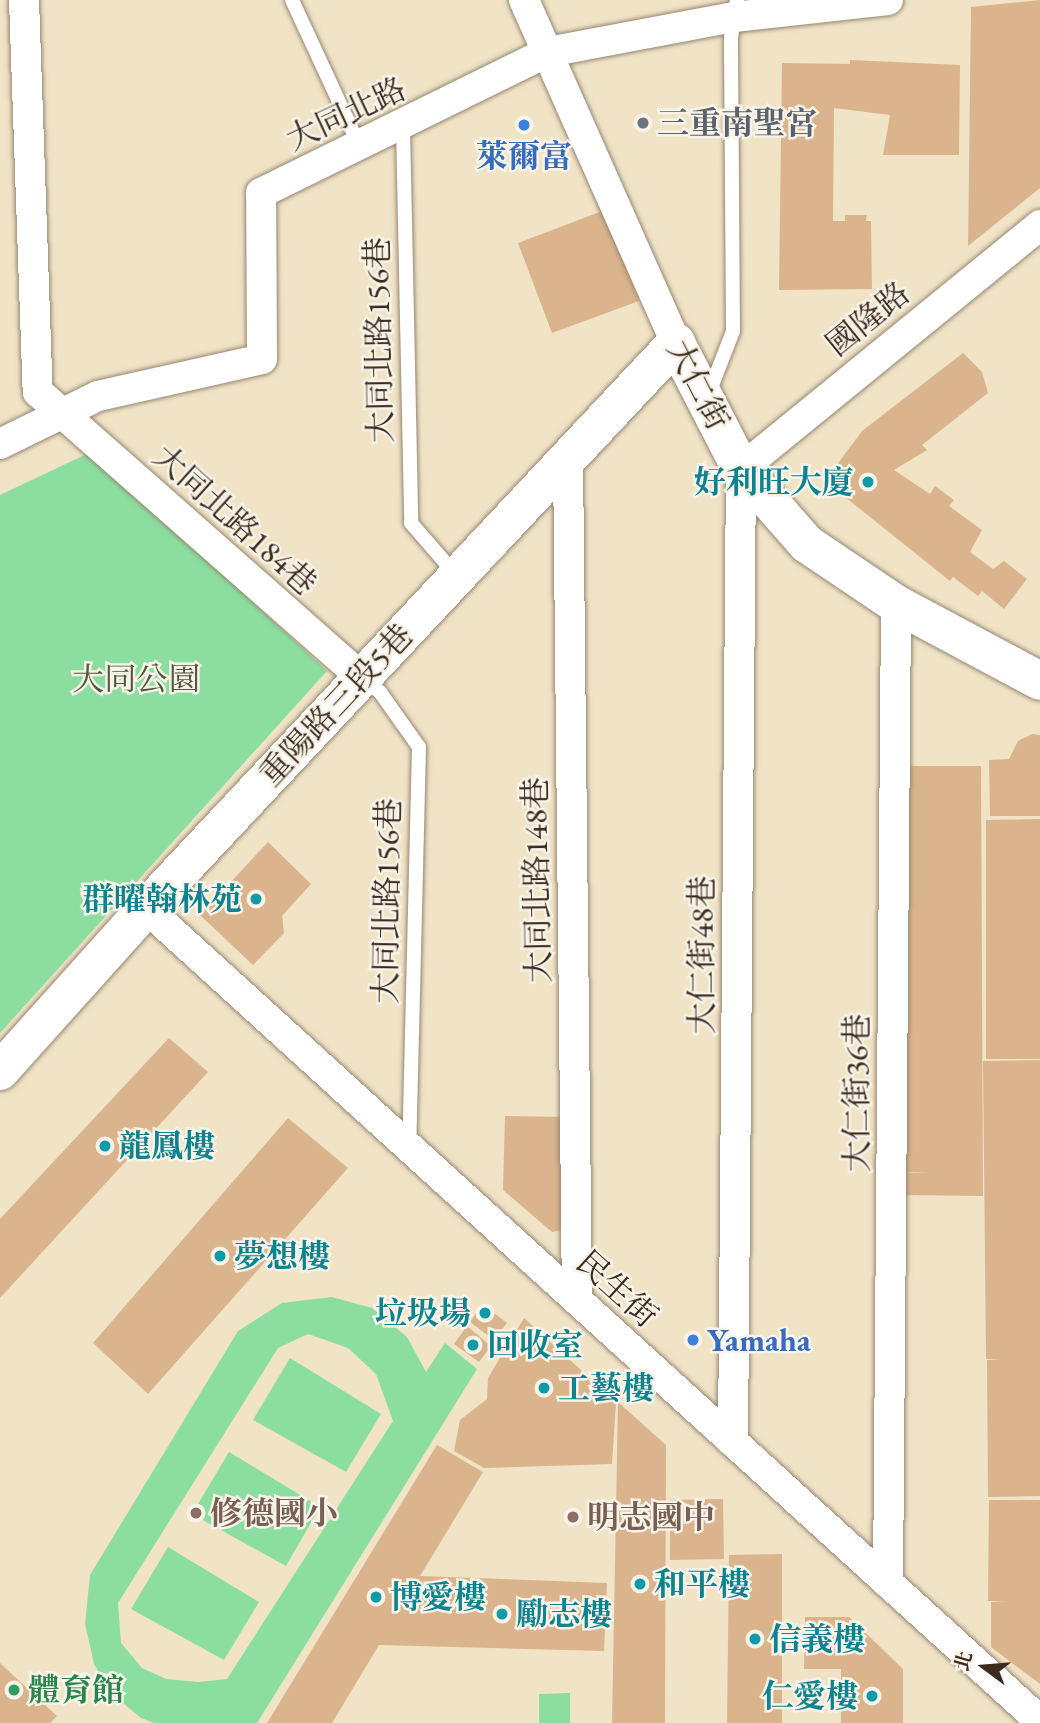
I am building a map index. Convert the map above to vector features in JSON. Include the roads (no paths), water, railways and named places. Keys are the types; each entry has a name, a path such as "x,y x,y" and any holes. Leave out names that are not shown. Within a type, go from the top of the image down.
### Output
{"street":[{"name":"大同北路184巷","path":"24,0 38,392 362,678"},
{"name":"大仁街","path":"524,0 676,343 741,469 807,544 896,604 1040,681"},
{"name":"大同北路","path":"6,445 98,396 262,359 261,193 403,127 548,52 735,9 887,0"},
{"name":"國隆路","path":"741,469 1040,225"},
{"name":"重陽路三段5巷","path":"0,1071 146,908 676,343"},
{"name":"大同北路148巷","path":"568,458 577,1300"},
{"name":"大仁街48巷","path":"733,1442 741,469"},
{"name":"大仁街36巷","path":"888,1583 896,604"},
{"name":"民生街","path":"146,908 1040,1721"}],"lane":[{"path":"292,0 360,147"},
{"path":"706,401 733,331 735,9"},
{"name":"大同北路156巷","path":"403,127 411,523 457,576"},
{"name":"大同北路156巷","path":"362,678 380,692 419,747 409,1147"}],"place":[{"name":"三重南聖宮","path":"643,123"},
{"name":"萊爾富","path":"524,125"},
{"name":"好利旺大廈","path":"868,482"},
{"name":"群曜翰林苑","path":"256,899"},
{"name":"龍鳳樓","path":"105,1146"},
{"name":"夢想樓","path":"220,1256"},
{"name":"垃圾場","path":"485,1313"},
{"name":"Yamaha","path":"693,1340"},
{"name":"回收室","path":"473,1345"},
{"name":"工藝樓","path":"544,1388"},
{"name":"修德國小","path":"196,1513"},
{"name":"明志國中","path":"573,1517"},
{"name":"和平樓","path":"640,1584"},
{"name":"博愛樓","path":"376,1597"},
{"name":"勵志樓","path":"502,1614"},
{"name":"信義樓","path":"755,1639"},
{"name":"體育館","path":"14,1690"},
{"name":"仁愛樓","path":"872,1696"}],"park label":[{"name":"大同公園","path":"136,679"}]}
